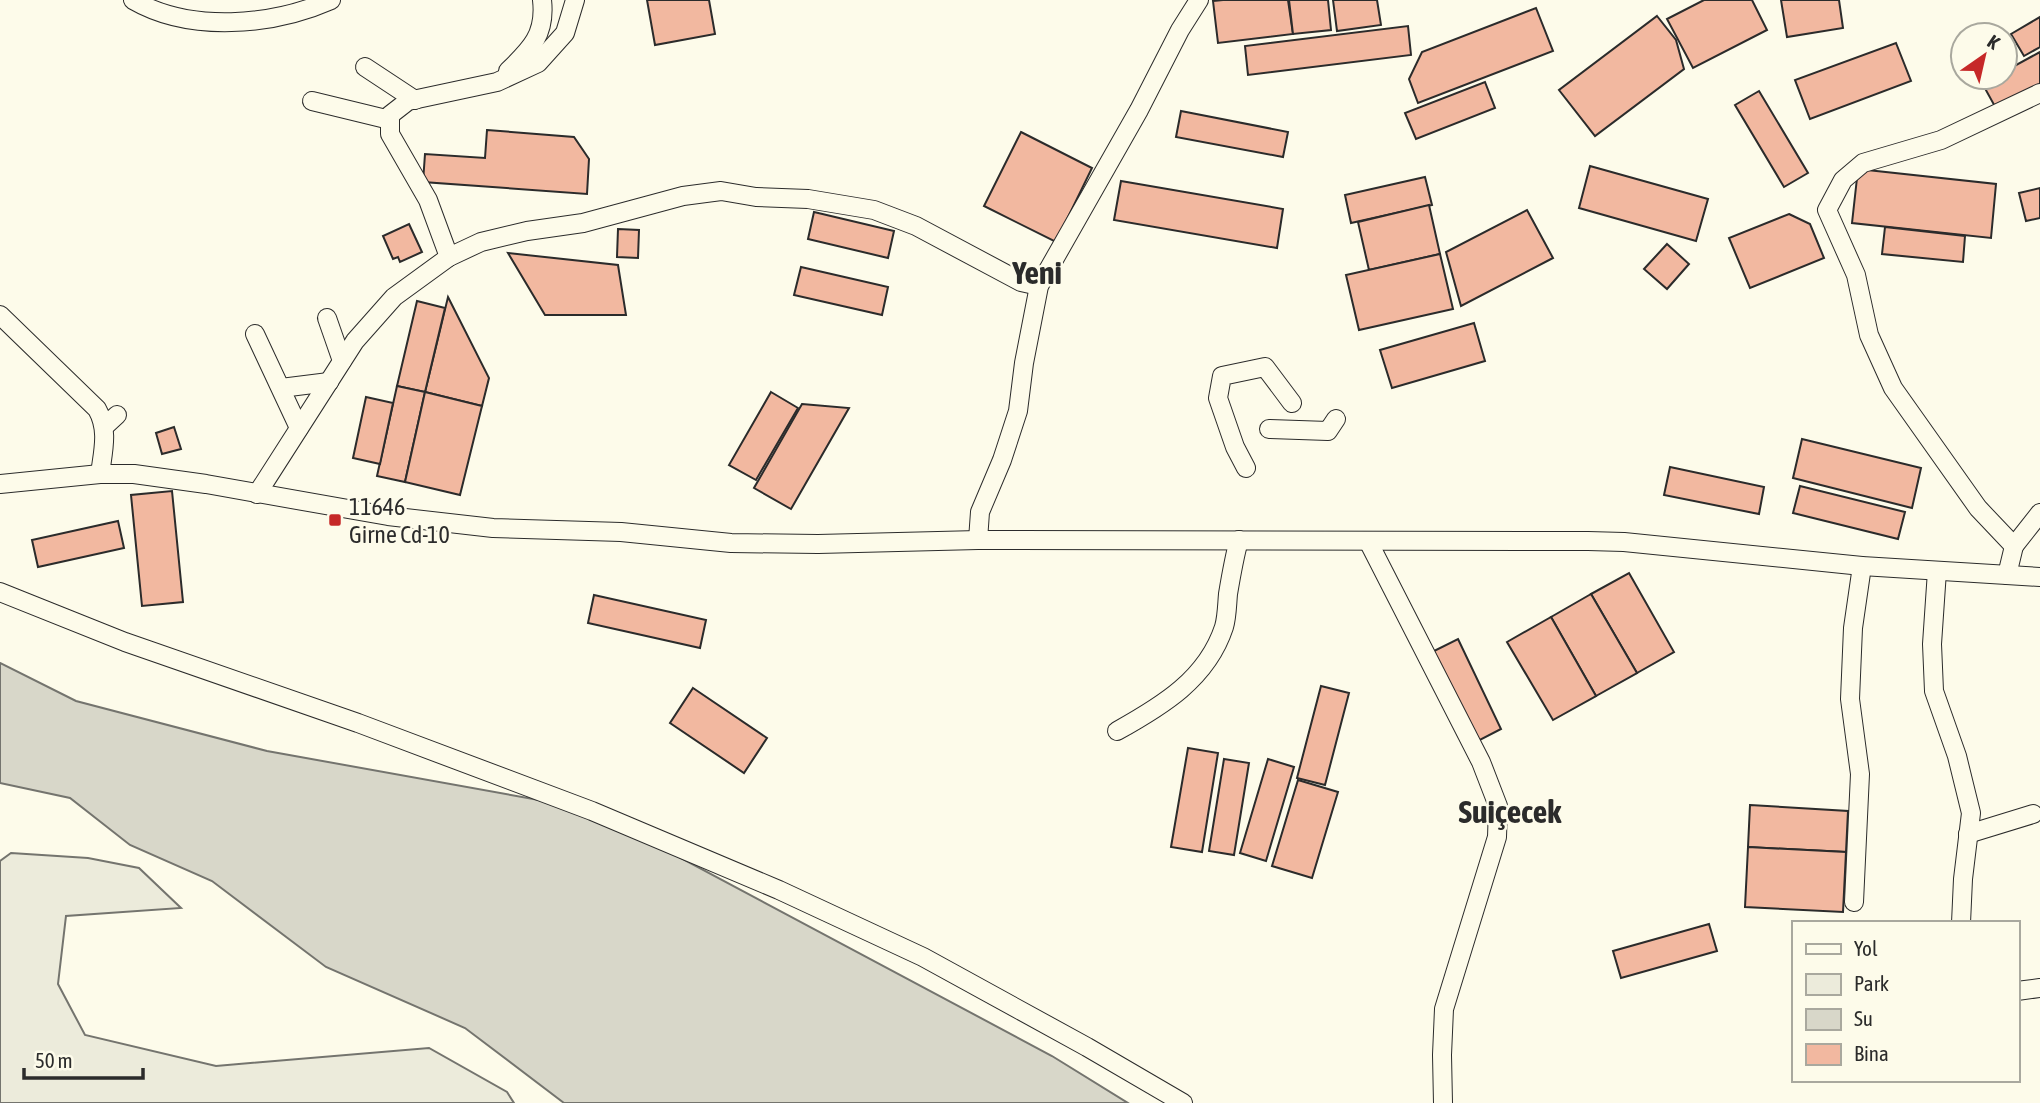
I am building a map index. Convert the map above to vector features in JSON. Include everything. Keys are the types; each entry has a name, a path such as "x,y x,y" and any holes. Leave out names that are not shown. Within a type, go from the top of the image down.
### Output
{"street":[{"path":"133,0 170,17 205,23 257,20 315,7 331,0"},
{"path":"497,82 524,56 541,32 542,0"},
{"path":"449,257 428,200 390,134 390,115 408,101 497,82 538,63 565,33 575,0"},
{"path":"978,540 980,512 1002,460 1018,411 1039,286 1199,0"},
{"path":"365,67 415,100"},
{"path":"2014,545 1978,509 1893,388 1869,335 1856,275 1827,210 1843,180 1863,163 1941,140 2040,93"},
{"path":"312,101 390,120"},
{"path":"257,494 355,341 394,298 449,257 481,242 527,231 583,223 683,196 721,191 756,197 808,199 874,210 916,226 1021,282 1039,286"},
{"path":"0,315 91,403 102,417 111,421 105,437 100,474"},
{"path":"327,318 342,361"},
{"path":"255,334 299,428"},
{"path":"1246,468 1235,447 1217,398 1222,376 1265,367 1292,403"},
{"path":"281,388 329,382"},
{"path":"1269,429 1328,431 1336,419"},
{"path":"0,484 100,474 134,474 387,516 493,528 621,532 770,544 978,540 1624,542 1862,566 2040,577"},
{"path":"2007,575 2014,545 2040,513"},
{"path":"1117,731 1157,709 1185,688 1208,660 1224,626 1232,567 1239,540"},
{"path":"1368,541 1480,762 1498,806 1497,837 1444,1009 1441,1055 1443,1103"},
{"path":"1854,902 1860,774 1850,699 1853,628 1862,566"},
{"path":"1937,571 1932,644 1934,691 1957,756 1970,813 1961,921"},
{"path":"0,592 125,642 358,723 592,811 779,890 923,957 1183,1103"},
{"path":"1968,834 2033,814"},
{"path":"2019,991 2040,988"}],"green space":[{"path":"11,853 88,858 139,868 181,908 66,916 58,984 85,1035 216,1066 429,1048 507,1092 514,1103 0,1103 0,861"}],"water":[{"path":"0,663 76,701 267,751 589,809 1052,1056 1128,1103 564,1103 465,1028 326,967 212,881 130,845 70,798 0,783"}],"building":[{"path":"647,0 709,0 715,34 655,45"},
{"path":"1288,0 1293,34 1218,43 1213,1"},
{"path":"1289,0 1328,0 1331,30 1293,34"},
{"path":"1333,0 1377,0 1381,25 1337,31"},
{"path":"1704,0 1752,0 1767,30 1693,68 1667,19"},
{"path":"1781,0 1839,0 1843,28 1787,37"},
{"path":"1536,8 1553,51 1418,103 1409,79 1422,52"},
{"path":"1657,16 1676,40 1684,69 1595,136 1559,90"},
{"path":"2040,17 2040,47 2024,56 2019,48 2019,29"},
{"path":"1408,26 1411,55 1248,75 1245,46"},
{"path":"1896,43 1911,81 1810,119 1795,80"},
{"path":"2040,52 2040,89 1998,112 1986,91 2019,91 2019,63"},
{"path":"1485,82 1495,108 1416,139 1405,113"},
{"path":"1759,91 1808,173 1784,187 1735,105"},
{"path":"1181,111 1288,132 1283,157 1176,137"},
{"path":"487,130 574,137 589,159 587,194 423,182 425,154 485,158"},
{"path":"1021,132 1092,168 1056,242 984,206"},
{"path":"1590,166 1708,199 1696,241 1579,208"},
{"path":"1858,169 1996,184 1991,238 1852,223"},
{"path":"1425,177 1432,205 1351,223 1345,195"},
{"path":"1121,181 1283,209 1277,248 1114,220"},
{"path":"2040,188 2040,218 2026,221 2019,193"},
{"path":"1429,205 1440,254 1369,270 1358,222"},
{"path":"1527,210 1553,258 1461,306 1446,252"},
{"path":"814,212 894,231 888,258 808,239"},
{"path":"1789,214 1810,224 1824,258 1750,288 1729,238"},
{"path":"409,224 422,252 400,262 398,257 393,259 383,236"},
{"path":"1885,227 1965,236 1963,262 1882,254"},
{"path":"618,229 639,230 638,258 617,257"},
{"path":"1667,244 1689,264 1667,289 1644,269"},
{"path":"508,253 618,265 626,315 545,315"},
{"path":"1440,254 1453,309 1359,330 1346,275"},
{"path":"801,267 888,287 882,315 794,295"},
{"path":"448,297 489,378 482,406 425,392"},
{"path":"417,301 445,308 425,392 397,386"},
{"path":"1474,323 1485,361 1392,388 1380,350"},
{"path":"397,386 425,392 405,482 377,476"},
{"path":"425,392 482,406 460,495 405,482"},
{"path":"771,392 798,408 756,480 729,465"},
{"path":"366,397 393,403 380,464 353,458"},
{"path":"802,404 849,408 791,509 754,488"},
{"path":"174,427 181,449 162,454 156,433"},
{"path":"1802,439 1921,468 1912,508 1793,478"},
{"path":"1670,467 1764,487 1759,514 1664,495"},
{"path":"1800,486 1905,512 1898,539 1793,513"},
{"path":"172,491 183,602 142,606 131,495"},
{"path":"118,521 124,548 38,567 32,540"},
{"path":"1629,573 1674,652 1637,673 1591,594"},
{"path":"1591,594 1637,673 1596,696 1551,617"},
{"path":"594,595 706,620 700,648 588,623"},
{"path":"1551,617 1596,696 1553,720 1507,642"},
{"path":"1458,639 1501,729 1476,742 1432,652"},
{"path":"1321,686 1349,693 1325,785 1297,778"},
{"path":"693,688 767,738 744,773 670,723"},
{"path":"1188,748 1218,753 1202,852 1171,847"},
{"path":"1224,759 1249,763 1234,855 1209,851"},
{"path":"1268,759 1294,767 1266,861 1240,853"},
{"path":"1298,780 1338,792 1312,878 1272,866"},
{"path":"1750,805 1848,811 1846,852 1748,847"},
{"path":"1748,847 1846,852 1843,912 1745,907"},
{"path":"1709,924 1717,951 1621,978 1613,951"}],"place":[{"name":"11646 Girne Cd-10","path":"335,520"}],"district":[{"name":"Yeni","path":"1037,272"},
{"name":"Suiçecek","path":"1510,811"}]}
